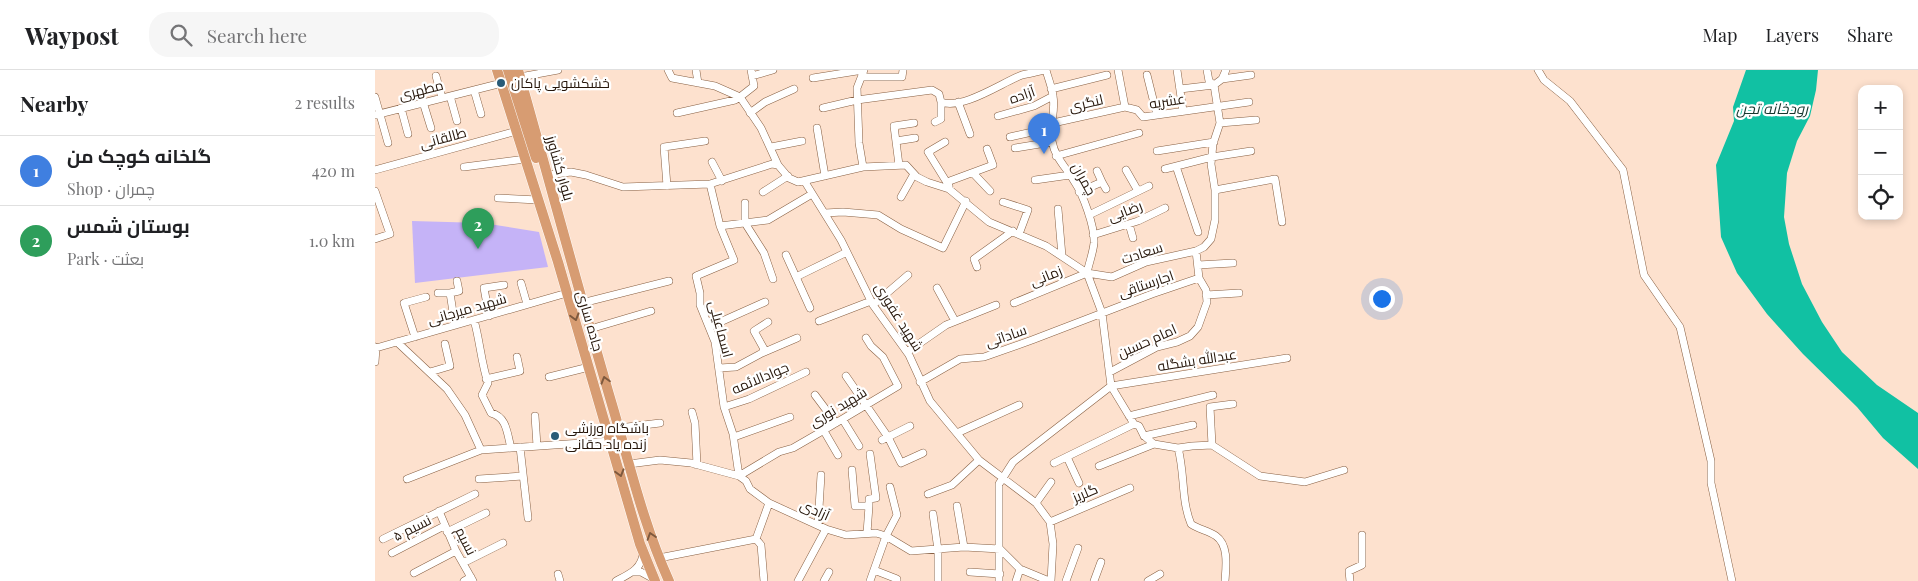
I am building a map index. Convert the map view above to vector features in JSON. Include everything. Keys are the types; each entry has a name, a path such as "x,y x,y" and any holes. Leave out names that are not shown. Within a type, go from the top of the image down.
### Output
{"highway":[{"name":"جاده ساری","path":"497,70 567,293 643,550 655,580"},
{"path":"508,70 568,268 574,274"},
{"name":"بلوار کشاورز","path":"519,73 574,274"},
{"name":"جاده ساری","path":"574,274 629,464 659,558 669,581"}],"street":[{"path":"519,73 558,70"},
{"path":"668,70 672,78 715,86 740,97 771,147 779,165 788,176 798,182 805,182 863,167 906,165 914,174 927,182 951,190 989,222 1016,232 1061,256 1087,273 1098,297 1102,313 1111,386 1134,424 1139,426 1145,436 1154,444"},
{"path":"697,70 698,83"},
{"path":"677,113 712,106 740,97 754,86 752,73 773,70"},
{"path":"813,78 863,72 902,76 903,70"},
{"path":"941,102 947,104 969,100 1023,75 1046,70"},
{"name":"چمران","path":"1046,70 1052,92 1052,142 1056,156 1070,175 1089,215 1094,241 1087,273"},
{"path":"1117,70 1125,107"},
{"path":"1177,70 1183,111"},
{"path":"1207,70 1209,81 1214,85 1219,122 1211,164 1215,190 1275,179 1282,222"},
{"path":"1222,79 1226,70"},
{"path":"1538,70 1544,80 1570,101 1623,170 1644,275 1680,328 1711,461 1711,482 1732,581"},
{"path":"863,72 857,88 859,143 863,167"},
{"path":"1147,74 1157,115"},
{"name":"آزاده","path":"998,116 1034,106 1052,92 1107,75"},
{"path":"1180,89 1214,85 1222,79 1251,75"},
{"path":"436,76 442,98"},
{"name":"مطهری","path":"377,115 502,83"},
{"path":"751,113 765,102 794,89"},
{"path":"474,90 481,114"},
{"path":"823,108 857,100 932,90 939,94 941,102 941,119 935,122"},
{"path":"450,96 457,120"},
{"path":"375,97 377,115 388,142"},
{"path":"423,102 431,128"},
{"path":"957,102 970,134"},
{"name":"عشریه","path":"1125,107 1137,110 1143,117 1249,102"},
{"name":"لنگری","path":"1010,137 1125,107"},
{"path":"401,108 408,134"},
{"path":"1219,122 1256,120"},
{"path":"899,165 894,126 914,123"},
{"path":"817,128 825,176"},
{"name":"طالقانی","path":"375,170 517,131"},
{"path":"1056,156 1139,132"},
{"path":"896,141 915,138"},
{"path":"667,186 664,147 705,141"},
{"path":"771,147 802,141"},
{"path":"945,142 928,152 951,190"},
{"path":"1015,148 1052,142"},
{"path":"1157,150 1214,142"},
{"path":"947,182 993,165 987,149"},
{"path":"1165,169 1212,157 1251,151"},
{"path":"464,167 526,159"},
{"path":"712,162 722,181"},
{"path":"548,175 571,172 623,187 667,186 710,184 772,164 779,165"},
{"path":"1176,166 1199,232"},
{"path":"1127,170 1138,191"},
{"path":"1079,192 1104,185 1097,171"},
{"path":"973,173 991,191"},
{"path":"901,197 914,174"},
{"path":"1035,180 1070,175"},
{"path":"763,192 788,176"},
{"name":"شهید غفوری","path":"805,182 847,252 872,303 907,352 930,401 979,460 1003,479"},
{"name":"اسماعیلی","path":"710,184 720,226 734,260 696,276 700,293 700,305 715,342 724,406 733,437 739,476"},
{"path":"1089,215 1149,186"},
{"name":"سعادت","path":"1087,273 1112,277 1146,262 1196,252 1211,239 1215,220 1215,190"},
{"path":"375,191 378,210 390,234 375,239"},
{"path":"720,226 768,220 813,194"},
{"path":"498,198 538,200"},
{"path":"825,214 843,212 878,215 901,229 943,248 966,201"},
{"path":"977,267 974,259 1016,232 1028,210 1003,202"},
{"path":"745,203 745,223 764,252 773,279"},
{"name":"رضایی","path":"1093,235 1129,224 1165,208"},
{"path":"1058,209 1061,256"},
{"path":"1129,224 1133,238"},
{"path":"796,277 847,252"},
{"path":"1196,252 1199,278 1206,290 1206,295 1239,293"},
{"path":"786,256 809,308"},
{"path":"1197,265 1233,263"},
{"name":"زمانی","path":"1014,303 1087,273"},
{"path":"819,321 872,303 909,275"},
{"name":"اجارستاقی","path":"1102,313 1199,278"},
{"path":"438,293 459,291 457,281"},
{"path":"582,303 669,282"},
{"path":"521,283 527,304"},
{"path":"489,316 484,288 504,285"},
{"path":"937,288 955,321"},
{"path":"450,292 455,325"},
{"name":"شهید میرجانی","path":"376,348 567,293"},
{"name":"امام حسین","path":"1110,372 1157,347 1177,342 1190,336 1198,328 1203,317 1207,302 1206,295"},
{"path":"415,337 404,303 426,297"},
{"path":"709,327 765,302"},
{"path":"907,352 946,325 996,304"},
{"path":"590,329 651,310"},
{"name":"ساداتی","path":"920,382 960,359 984,357 1102,313"},
{"path":"474,320 488,383 482,395 491,413 499,415 503,420 511,448"},
{"path":"762,353 764,349 754,331 768,322"},
{"path":"719,368 737,367 762,353 797,338"},
{"name":"شهید نوری","path":"739,476 773,456 793,448 824,431 898,386 883,357 871,346 866,338"},
{"path":"397,342 447,389 465,415 481,450"},
{"path":"430,372 450,366 445,344"},
{"path":"375,362 376,348"},
{"path":"486,379 520,371 517,356"},
{"name":"عبدالله بشگله","path":"1111,386 1287,358"},
{"path":"549,377 589,367"},
{"name":"جوادالائمه","path":"724,406 749,399 806,372"},
{"path":"846,376 867,404 901,463 923,453"},
{"path":"970,572 999,578 999,484 1013,462 1111,386"},
{"path":"815,395 859,446"},
{"path":"1129,416 1213,395"},
{"path":"1212,446 1211,407 1233,404"},
{"path":"957,433 1019,406"},
{"path":"692,412 695,423 697,465"},
{"path":"535,416 537,446"},
{"path":"733,437 790,417"},
{"path":"619,428 660,423"},
{"path":"1054,463 1134,424"},
{"path":"1145,436 1193,425"},
{"path":"885,438 910,426"},
{"path":"824,431 838,455"},
{"path":"407,480 481,450 611,441"},
{"path":"1099,466 1154,444 1178,448 1212,446 1260,476 1305,482 1344,470"},
{"path":"520,447 528,518"},
{"path":"1178,448 1187,517 1191,524 1216,536 1222,542 1225,548 1225,581"},
{"path":"867,533 869,499 876,498 870,454"},
{"path":"1067,456 1079,484"},
{"name":"آزادی","path":"629,464 660,460 697,465 739,476 746,481 751,489 769,503 818,525 846,535 875,533 886,536 911,551 964,547 1000,549"},
{"path":"928,494 952,485 979,460"},
{"path":"853,470 855,506 869,506"},
{"path":"818,525 821,475"},
{"path":"479,479 523,476"},
{"path":"1000,549 1020,569 1050,581 1053,544 1050,522 1037,503 1003,479"},
{"path":"1037,503 1051,482"},
{"path":"870,581 886,536 897,516 890,487"},
{"name":"گلریز","path":"1050,522 1130,488"},
{"path":"383,539 475,494"},
{"path":"756,538 769,503"},
{"path":"957,506 964,547"},
{"name":"نسیم","path":"439,512 456,551 472,579"},
{"name":"نسیم ۵","path":"392,553 486,513"},
{"path":"933,514 938,550 938,581"},
{"path":"797,581 826,528"},
{"path":"1350,581 1349,571 1362,565 1362,535"},
{"path":"659,558 756,538"},
{"path":"756,538 761,545 764,581"},
{"path":"463,563 503,543"},
{"path":"1066,581 1078,548"},
{"path":"634,572 642,558 643,550"},
{"path":"413,573 456,551"},
{"path":"1095,581 1101,562"},
{"path":"1016,581 1020,569"},
{"path":"874,570 897,579 897,581"},
{"path":"615,581 634,572 641,572 655,580"},
{"path":"824,581 829,572"},
{"path":"1148,581 1160,574"},
{"path":"464,581 472,579"}],"shaded area":[{"path":"412,221 483,223 539,232 548,267 415,283"}],"water":[{"name":"رودخانه تجن","path":"1746,70 1818,70 1810,116 1797,141 1787,173 1784,217 1789,244 1802,284 1822,322 1842,352 1877,385 1918,413 1918,469 1883,438 1857,407 1803,354 1767,314 1737,273 1721,237 1716,165 1734,121 1733,107"}],"place":[{"name":"خشکشویی پاکان","path":"501,83"},
{"name":"گلخانه کوچک من","path":"1044,154"},
{"name":"بوستان شمس","path":"478,249"},
{"name":"باشگاه ورزشی زنده یاد حقانی","path":"555,436"}]}
